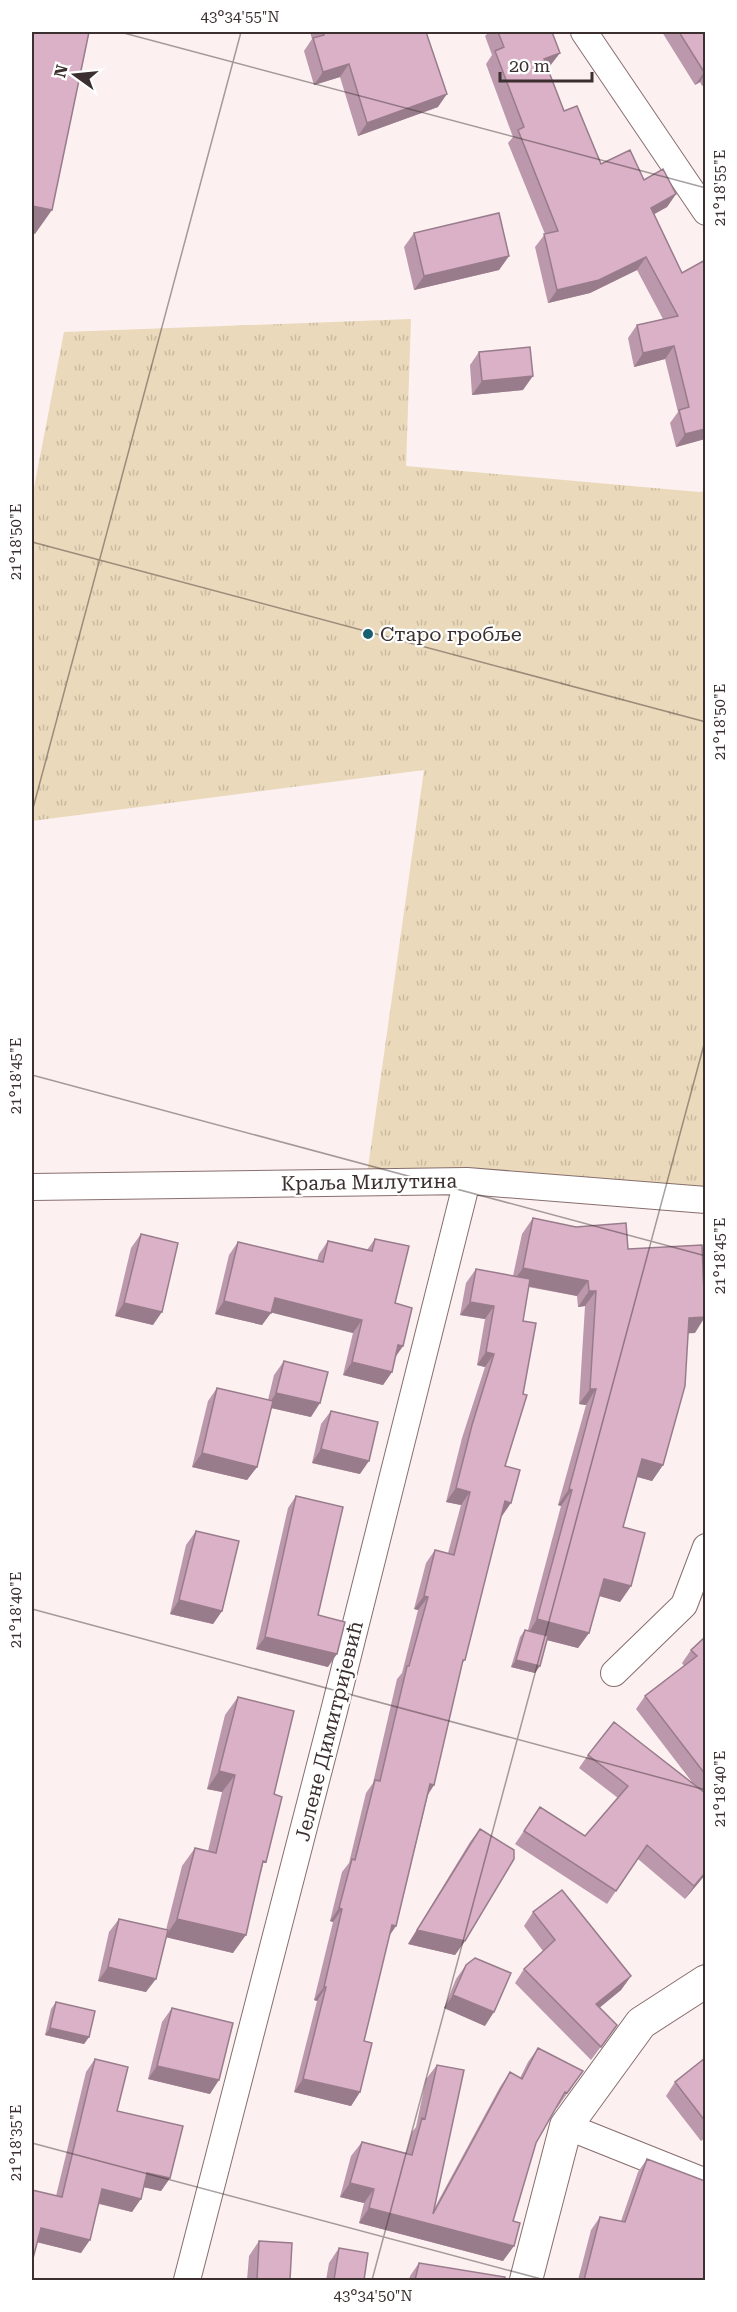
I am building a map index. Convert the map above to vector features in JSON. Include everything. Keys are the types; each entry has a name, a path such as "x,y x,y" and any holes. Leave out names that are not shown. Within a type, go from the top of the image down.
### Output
{"street":[{"path":"584,32 705,212"},
{"name":"Краља Милутина","path":"32,1187 467,1181 705,1200"},
{"name":"Јелене Димитријевић","path":"187,2280 337,1700 467,1181"},
{"path":"614,1673 684,1605 705,1547"},
{"path":"526,2280 566,2126 641,2023 705,1981"},
{"path":"566,2126 705,2182"}],"green space":[{"name":"Старо гробље","path":"411,319 406,466 705,491 705,1200 366,1182 424,770 32,821 32,498 64,332"}],"building":[{"path":"32,32 89,32 52,210 32,206"},
{"path":"323,32 426,32 447,94 367,123 349,64 323,72 313,38 324,35"},
{"path":"498,32 552,32 560,53 544,59 564,111 577,106 601,164 630,150 644,180 663,169 676,194 651,208 682,273 705,260 705,429 685,434 679,410 689,407 674,346 643,353 637,325 678,316 646,257 599,280 557,290 544,234 558,231 518,130 524,127 495,51 504,47"},
{"path":"679,32 705,32 704,72"},
{"path":"499,213 509,256 424,276 414,233"},
{"path":"530,347 533,376 482,381 479,352"},
{"path":"533,1218 576,1227 626,1223 628,1249 702,1245 705,1317 689,1318 685,1386 663,1465 642,1459 623,1527 645,1533 631,1586 604,1579 589,1633 537,1619 572,1490 569,1489 596,1389 590,1389 596,1291 589,1291 588,1281 523,1268"},
{"path":"141,1234 178,1243 162,1312 124,1303"},
{"path":"375,1239 409,1246 395,1303 412,1308 403,1346 398,1345 392,1372 352,1362 362,1320 275,1298 271,1313 224,1301 238,1242 323,1262 328,1241 372,1251"},
{"path":"476,1269 530,1279 523,1321 536,1323 523,1394 527,1395 505,1466 520,1470 511,1503 505,1501 465,1660 463,1660 434,1785 430,1784 396,1926 392,1925 364,2041 372,2043 360,2092 303,2079 326,1987 324,1987 342,1909 339,1908 352,1859 355,1860 375,1780 380,1781 407,1666 409,1666 428,1597 424,1596 435,1550 454,1555 470,1492 456,1488 494,1354 486,1352 494,1306 470,1302"},
{"path":"284,1361 328,1372 320,1403 276,1393"},
{"path":"217,1388 273,1401 257,1467 202,1453"},
{"path":"331,1411 378,1422 369,1461 321,1449"},
{"path":"296,1496 343,1507 318,1615 345,1622 337,1654 265,1637"},
{"path":"196,1531 239,1541 222,1611 179,1600"},
{"path":"525,1630 548,1636 540,1666 516,1660"},
{"path":"705,1637 705,1774 645,1696 697,1656 691,1650"},
{"path":"238,1697 294,1711 274,1794 282,1797 266,1862 263,1861 246,1935 177,1919 195,1848 216,1853 235,1775 219,1771"},
{"path":"614,1722 705,1793 705,1873 694,1886 647,1845 616,1891 524,1831 540,1807 585,1836 628,1786 588,1755"},
{"path":"480,1829 514,1850 514,1859 465,1941 417,1930"},
{"path":"562,1890 631,1976 596,2004 617,2025 601,2047 524,1969 555,1940 533,1912"},
{"path":"119,1919 168,1930 156,1979 108,1967"},
{"path":"475,1958 511,1973 494,2012 453,1995 466,1965"},
{"path":"56,2002 95,2011 89,2037 50,2028"},
{"path":"172,2008 233,2023 219,2080 157,2066"},
{"path":"538,2048 583,2071 567,2093 565,2092 536,2143 513,2221 520,2223 514,2246 369,2208 374,2189 350,2183 362,2142 412,2155 422,2118 425,2119 437,2065 464,2070 433,2214 510,2072 522,2079"},
{"path":"705,2058 705,2121 675,2082"},
{"path":"95,2059 128,2067 117,2111 183,2126 170,2178 147,2173 141,2199 102,2189 90,2240 41,2228 32,2262 32,2190 62,2197"},
{"path":"647,2159 705,2181 705,2280 584,2280 600,2217 625,2222"},
{"path":"259,2241 292,2243 290,2280 257,2280"},
{"path":"339,2248 368,2253 364,2280 334,2280"},
{"path":"419,2263 505,2277 504,2280 415,2280"}],"place":[{"name":"Старо гробље","path":"368,634"}]}
